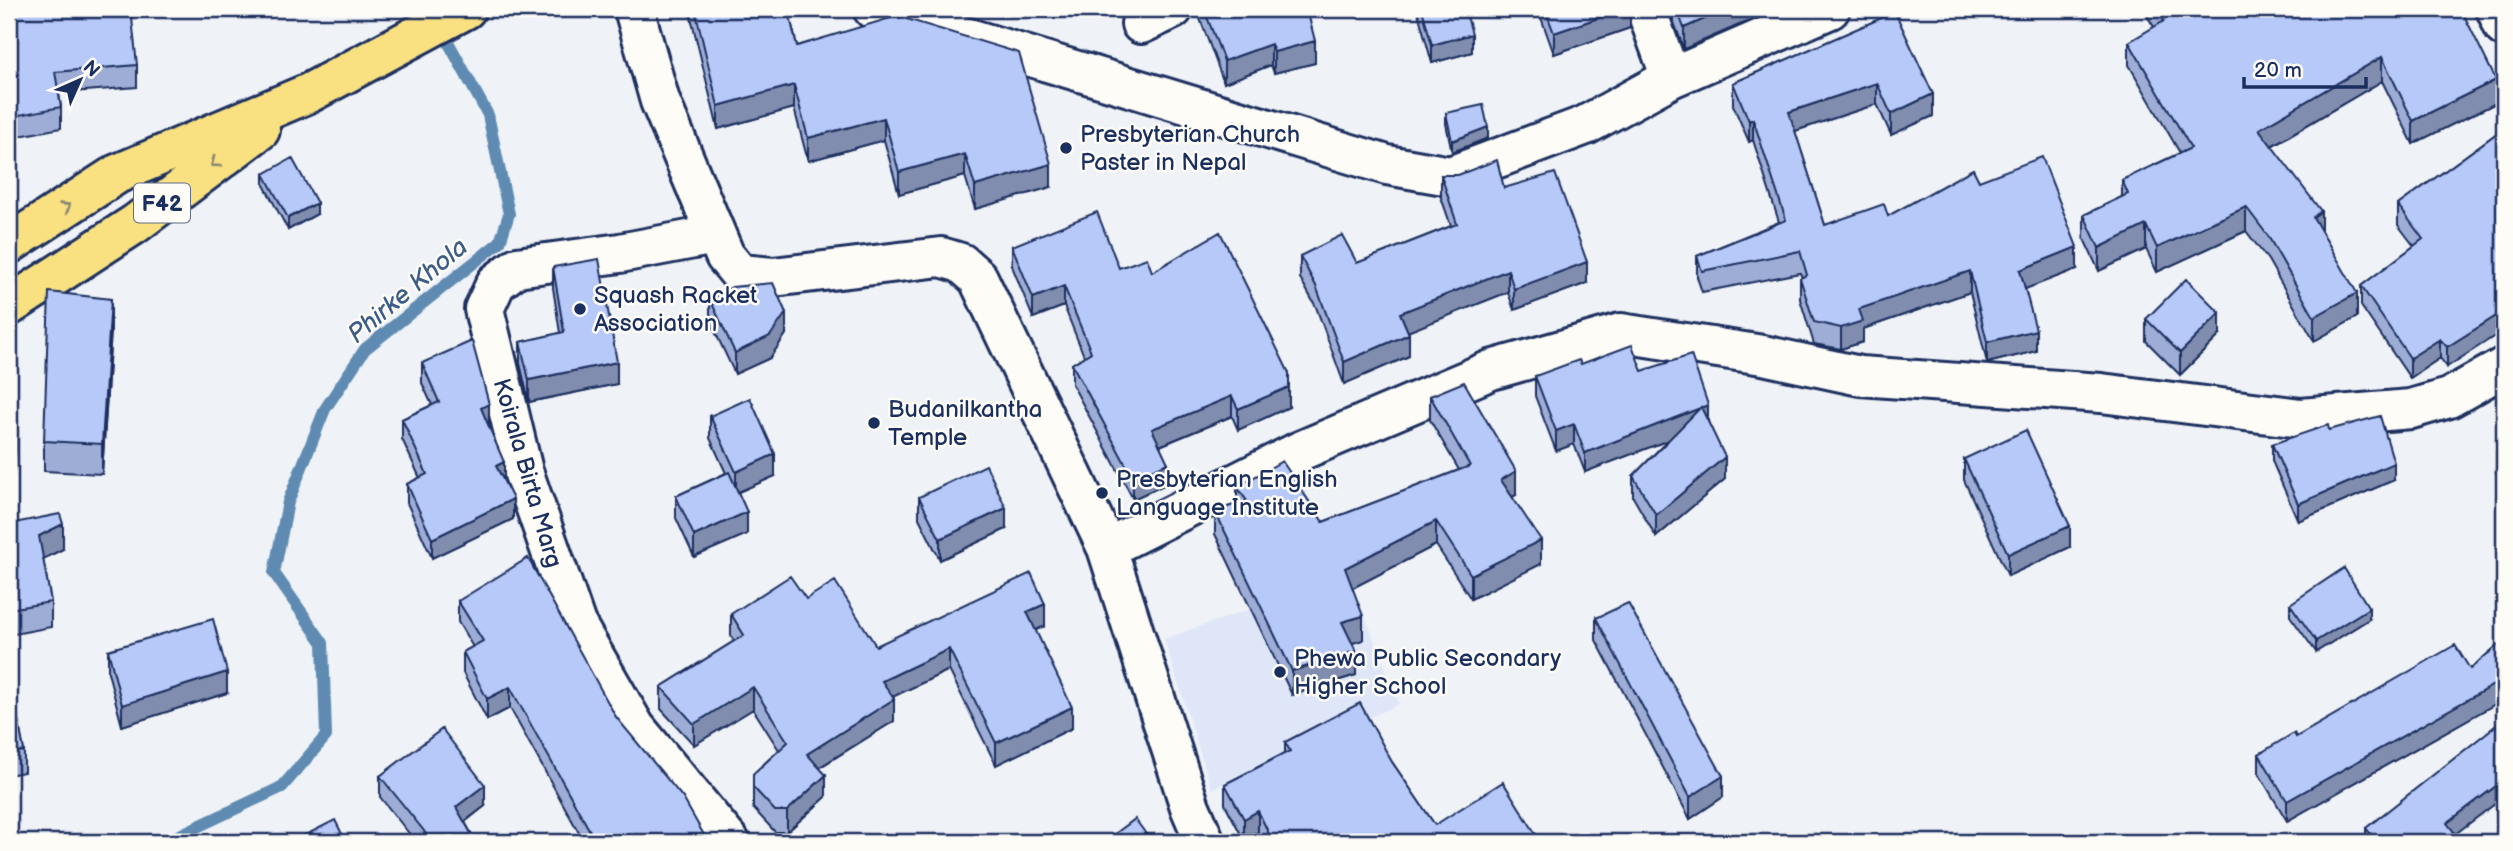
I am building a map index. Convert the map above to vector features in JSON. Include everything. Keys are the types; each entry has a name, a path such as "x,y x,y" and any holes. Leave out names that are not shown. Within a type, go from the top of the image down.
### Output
{"highway":[{"name":"F42","path":"9,244 117,174 309,93 466,9"},
{"name":"F42","path":"9,306 135,224 309,93"}],"street":[{"path":"634,9 660,101 715,235 725,256 740,274 773,277 942,257 961,262 978,278 1107,548 1190,807 1205,842"},
{"path":"873,9 1387,165 1450,176 1586,125 1671,78 1830,9"},
{"path":"1646,9 1671,78"},
{"path":"2496,9 2504,27"},
{"name":"Koirala Birta Marg","path":"715,235 620,253 517,267 496,283 484,309 523,471 576,624 635,727 730,842"},
{"path":"1107,548 1300,451 1466,380 1621,333 1763,355 1860,376 2101,393 2301,418 2411,409 2449,398 2504,367"}],"shaded area":[{"name":"Phewa Public Secondary Higher School","path":"1349,575 1399,704 1212,789 1164,639"}],"building":[{"path":"9,9 131,9 137,65 55,72 61,107 9,117"},
{"path":"695,9 788,9 797,46 897,16 1019,53 1051,164 975,186 965,154 899,172 884,118 808,138 794,85 718,106"},
{"path":"1204,9 1307,9 1315,41 1274,52 1271,44 1224,61"},
{"path":"1422,9 1465,9 1472,34 1432,45"},
{"path":"1545,9 1624,9 1554,33"},
{"path":"1677,9 1727,9 1684,28"},
{"path":"2157,9 2461,9 2496,80 2413,121 2382,57 2259,129 2321,211 2313,217 2357,293 2314,317 2268,236 2246,207 2157,248 2146,225 2099,248 2084,215 2128,194 2122,180 2191,148 2129,42 2164,21"},
{"path":"1895,12 1933,94 1891,114 1877,83 1789,112 1825,225 1884,204 1888,216 1973,169 1979,181 2042,157 2077,247 2020,270 2036,330 1987,342 1970,271 1859,309 1863,321 1841,328 1814,322 1800,278 1807,275 1800,251 1702,271 1697,256 1786,220 1753,119 1749,121 1733,83"},
{"path":"1483,105 1488,127 1452,141 1446,113"},
{"path":"2504,128 2504,311 2447,347 2440,339 2410,358 2361,286 2423,239 2398,205"},
{"path":"292,158 317,203 288,218 264,174"},
{"path":"1497,160 1504,188 1555,173 1587,262 1514,289 1508,270 1400,313 1409,334 1344,362 1316,286 1300,256 1342,235 1357,263 1457,224 1441,175 1458,175"},
{"path":"1097,212 1119,268 1147,258 1152,272 1220,232 1289,373 1289,387 1238,409 1232,396 1152,429 1168,463 1133,478 1072,364 1091,352 1064,286 1033,298 1012,246"},
{"path":"599,259 617,362 529,380 520,342 564,332 553,267"},
{"path":"2186,279 2220,313 2180,353 2146,319"},
{"path":"773,283 786,313 770,336 735,353 710,299 732,287"},
{"path":"49,292 111,299 102,444 44,441"},
{"path":"472,341 489,404 481,408 504,462 496,466 513,499 432,539 407,484 427,474 402,419 439,402 422,363"},
{"path":"1632,345 1642,371 1691,355 1708,405 1585,453 1574,424 1556,431 1535,376 1579,360 1581,364"},
{"path":"1464,382 1516,471 1501,480 1541,540 1471,575 1436,521 1345,568 1363,616 1342,622 1356,651 1292,671 1215,511 1247,501 1237,487 1282,461 1323,522 1470,466 1430,396"},
{"path":"750,398 775,454 736,472 710,416"},
{"path":"1701,407 1725,457 1656,515 1633,476"},
{"path":"2380,416 2394,463 2298,504 2272,444 2328,425 2329,430"},
{"path":"9,423 16,424 9,493"},
{"path":"2026,430 2070,526 2008,554 1964,459"},
{"path":"2504,447 2504,465 2496,452"},
{"path":"986,465 1006,508 940,539 919,497"},
{"path":"729,472 747,512 694,536 676,496"},
{"path":"60,514 63,524 39,536 51,602 9,609 9,524"},
{"path":"528,558 616,717 683,798 708,842 596,842 510,687 487,699 463,652 483,641 458,601"},
{"path":"2344,568 2369,608 2316,641 2290,604"},
{"path":"1031,573 1045,604 1027,612 1072,707 996,743 949,649 882,681 894,699 807,754 826,775 787,811 775,811 753,787 753,774 788,742 753,687 694,724 661,687 744,635 731,614 790,576 806,599 835,581 876,646"},
{"path":"1628,603 1723,776 1690,797 1596,618"},
{"path":"213,619 227,672 122,705 108,650"},
{"path":"2504,640 2504,679 2287,801 2259,754 2294,733 2296,737 2455,645 2470,669"},
{"path":"9,671 24,751 9,754"},
{"path":"1360,703 1392,762 1435,825 1503,782 1539,839 1533,842 1273,842 1258,811 1244,819 1225,784 1290,751 1285,742"},
{"path":"2504,719 2504,780 2447,823 2454,832 2441,842 2377,842 2366,828"},
{"path":"442,729 485,785 456,807 476,842 430,842 380,776"},
{"path":"1135,819 1152,842 1104,842"},
{"path":"335,820 346,842 292,842"},
{"path":"988,833 994,842 971,842"}],"waterway":[{"name":"Phirke Khola","path":"165,842 282,787 326,736 323,643 274,573 288,502 325,409 365,349 500,242 509,214 488,115 440,27"}],"place":[{"name":"Presbyterian Church Paster in Nepal","path":"1066,148"},
{"name":"Squash Racket Association","path":"580,309"},
{"name":"Budanilkantha Temple","path":"874,423"},
{"name":"Presbyterian English Language Institute","path":"1102,493"},
{"name":"Phewa Public Secondary Higher School","path":"1280,672"}]}
